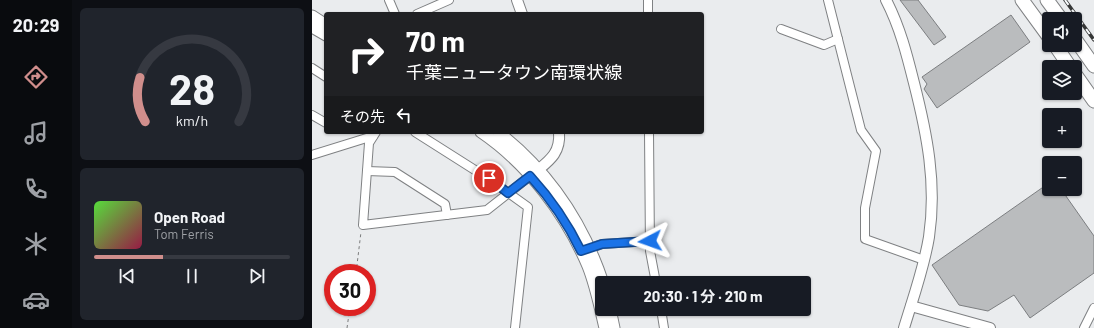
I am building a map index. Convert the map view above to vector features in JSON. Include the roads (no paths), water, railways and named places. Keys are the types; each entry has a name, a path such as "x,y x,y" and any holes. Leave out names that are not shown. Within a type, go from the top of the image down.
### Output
{"highway":[{"path":"1022,0 1042,27"},
{"path":"1047,0 1056,12"},
{"path":"1082,49 1094,66"},
{"path":"1082,84 1094,101"}],"main road":[{"path":"312,16 324,24"},
{"path":"312,27 324,34"},
{"path":"483,134 534,173 550,183 574,218 585,250 588,268 597,293 605,328"},
{"path":"501,134 510,141 534,173"},
{"path":"585,250 599,276"},
{"path":"611,316 614,328"}],"street":[{"path":"389,0 394,12"},
{"path":"422,12 449,0"},
{"path":"516,0 521,12"},
{"path":"648,0 648,12"},
{"path":"828,0 861,130 876,151 865,208 864,238 924,260"},
{"path":"886,0 900,29 927,138 930,160 932,197 929,236 924,260 904,328"},
{"path":"781,29 824,45 838,39"},
{"path":"312,68 324,76"},
{"path":"313,117 324,122"},
{"path":"374,134 369,144 363,226 487,210 555,155 559,142 559,134"},
{"path":"312,155 374,134"},
{"path":"418,134 489,178 528,207 515,328"},
{"path":"649,134 650,251 655,276"},
{"path":"367,171 395,172 445,204 447,215"},
{"path":"585,250 602,244 650,241"},
{"path":"911,306 990,328"},
{"path":"1084,328 1094,308"},
{"path":"662,316 664,328"}],"railway":[{"path":"1065,0 1094,40"}]}
